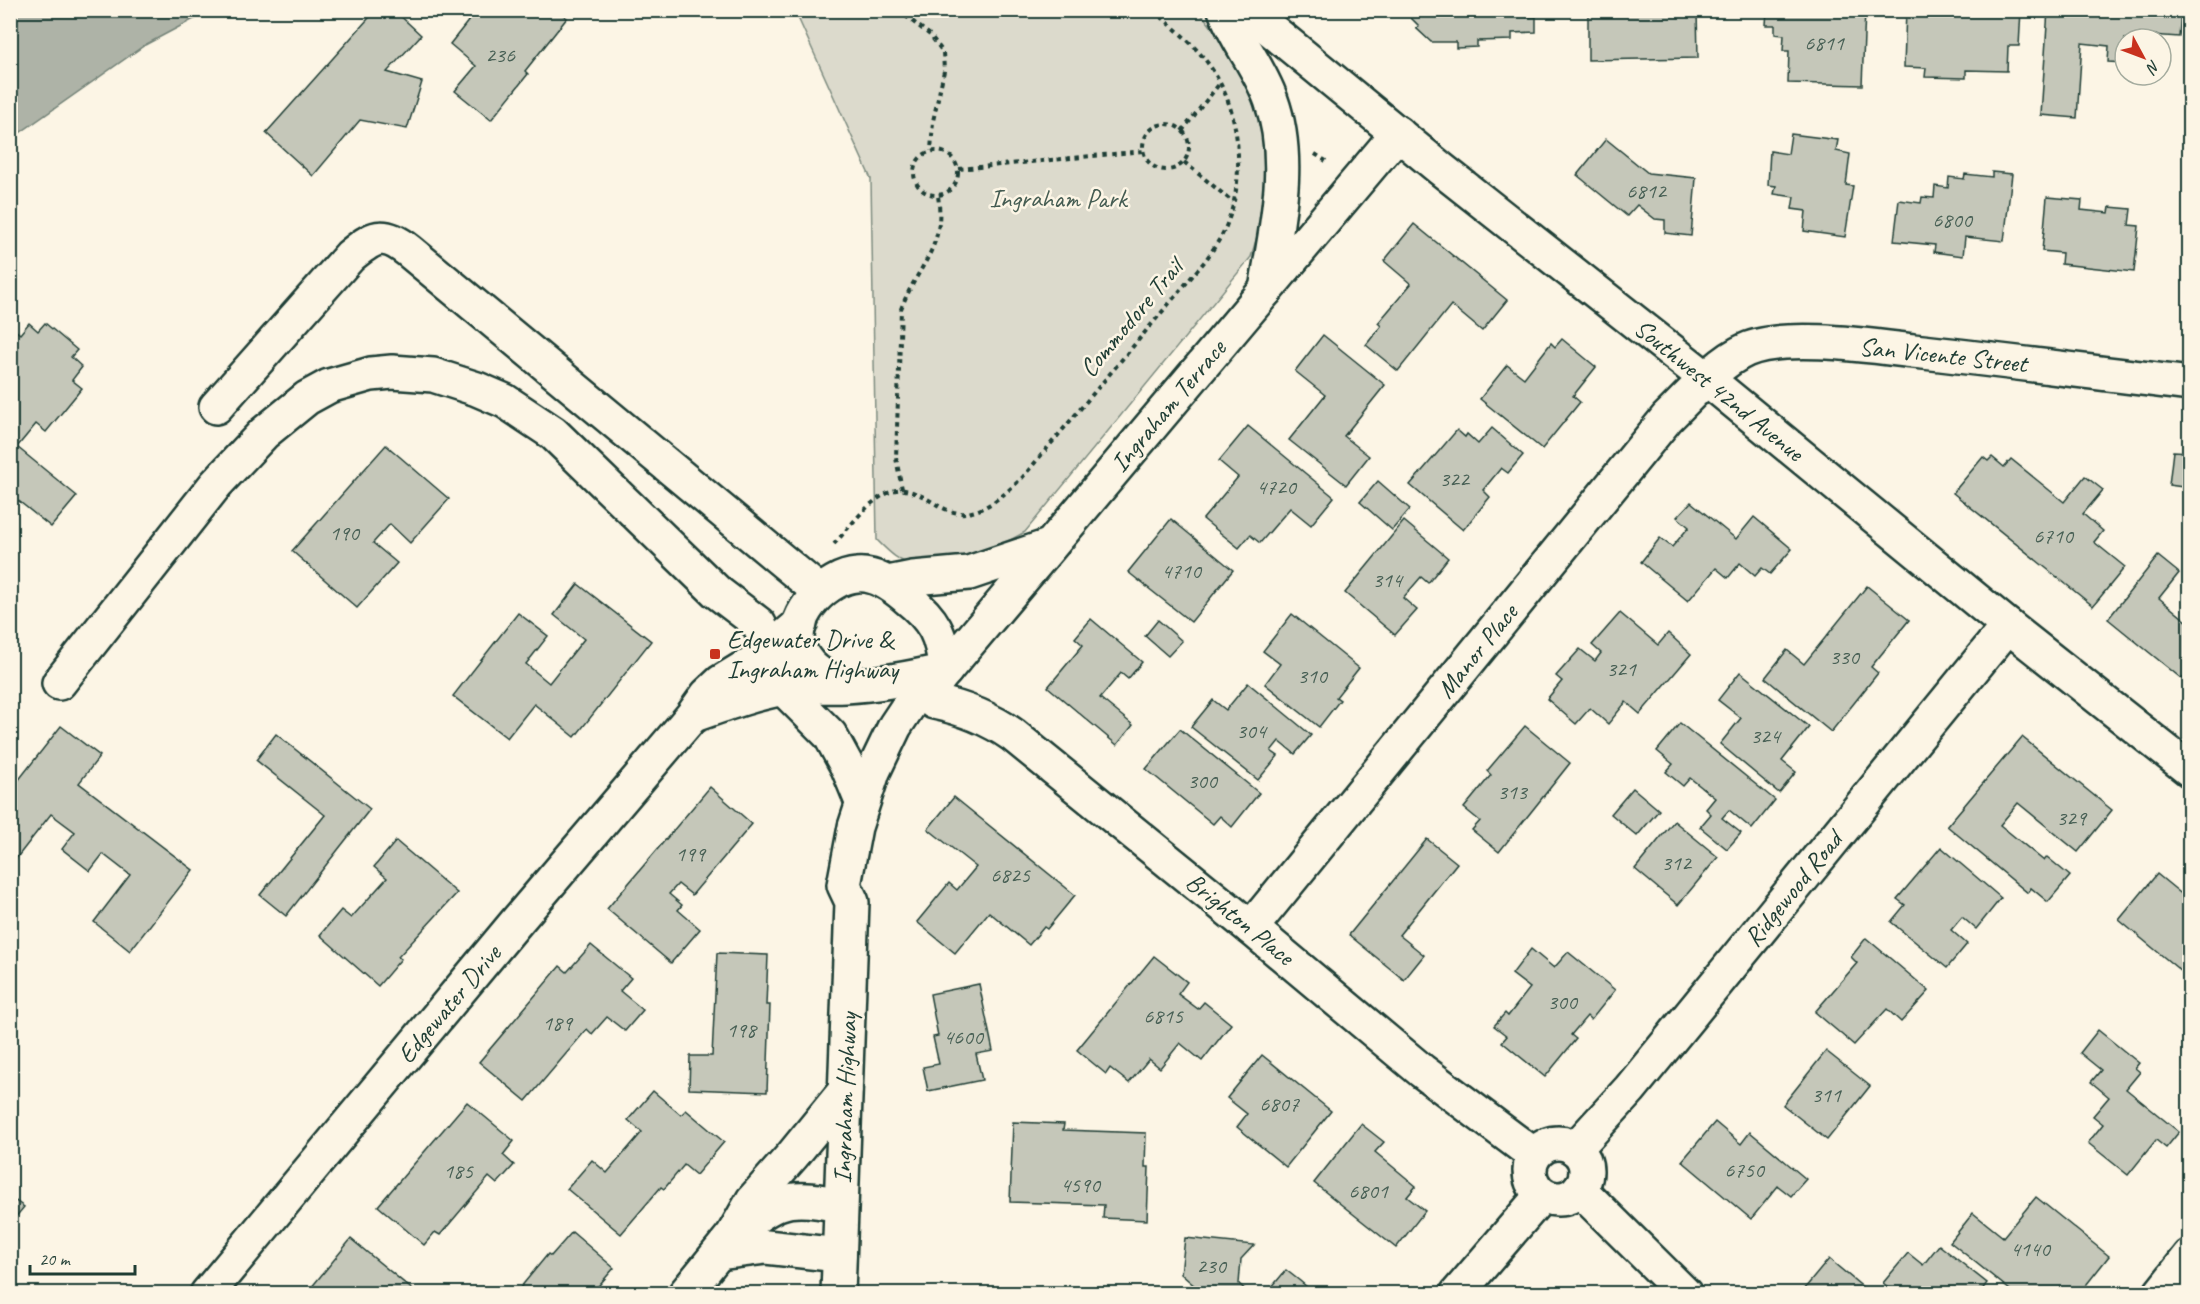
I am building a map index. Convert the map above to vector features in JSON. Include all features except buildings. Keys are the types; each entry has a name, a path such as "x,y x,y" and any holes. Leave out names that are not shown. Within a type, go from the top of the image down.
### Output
{"street":[{"path":"1225,10 1271,99 1280,136 1282,172 1266,290"},
{"name":"Southwest 42nd Avenue","path":"1247,10 1707,379 2008,626 2190,770"},
{"name":"Ingraham Terrace","path":"940,683 1049,546 1398,133"},
{"path":"216,407 350,256 366,243 378,238 389,239 398,242 409,251 820,592"},
{"name":"San Vicente Street","path":"1707,379 1747,349 1769,344 1804,342 1907,350 2190,384"},
{"path":"59,683 216,484 264,433 307,398 329,386 371,374 413,372 433,375 505,401 524,412 569,447 764,637 784,689 830,735 840,751 862,802"},
{"name":"Manor Place","path":"1251,928 1667,418 1707,379"},
{"path":"888,583 969,573 1049,546"},
{"path":"692,716 729,703 784,689 844,686 888,683 940,683 942,640 936,628 910,600 888,583 864,575 855,575 837,581 820,592 804,613 797,638 804,658 822,675 844,686"},
{"name":"Edgewater Drive","path":"207,1293 692,716 707,695 764,637 800,624"},
{"name":"Ridgewood Road","path":"1575,1149 1630,1089 2008,626"},
{"name":"Brighton Place","path":"940,683 967,710 1001,726 1013,735 1251,928 1454,1097 1534,1155"},
{"name":"Ingraham Highway","path":"838,1293 852,902 844,885 862,802 884,748 922,684 940,683 889,789 875,836 865,889 852,902"},
{"path":"726,1244 753,1200 845,1091"},
{"path":"1559,1143 1575,1149 1582,1157 1586,1175 1579,1189 1570,1197 1561,1200 1542,1195 1536,1190 1529,1173 1534,1155 1541,1148 1559,1143"},
{"path":"1579,1189 1685,1293"},
{"path":"1457,1293 1542,1195"},
{"path":"685,1293 726,1244 762,1211 790,1200 811,1200 840,1206"},
{"path":"726,1244 839,1255"},
{"path":"2160,1293 2190,1256"}],"path":[{"path":"898,10 930,34 943,52 944,71 933,121 931,151"},
{"name":"Commodore Trail","path":"902,489 916,493 952,512 961,513 979,509 1005,495 1023,478 1205,261 1224,230 1233,202 1237,170 1231,110 1220,82 1207,62 1187,39 1153,10"},
{"path":"1182,131 1220,82"},
{"path":"1171,125 1182,131 1188,139 1189,146 1189,153 1184,162 1173,169 1158,169 1146,160 1145,138 1156,127 1171,125"},
{"path":"939,150 952,156 959,170 956,184 951,190 938,195 923,192 915,180 915,165 924,154 931,151 939,150"},
{"path":"959,170 1144,150"},
{"path":"1184,162 1233,202"},
{"path":"861,515 882,496 902,489 898,475 896,438 901,309 908,290 934,246 940,222 938,195"}],"green space":[{"name":"Ingraham Park","path":"795,11 1196,11 1204,17 1241,66 1256,94 1269,146 1264,213 1251,257 1025,532 983,552 951,561 918,566 899,559 877,540 871,179"}],"shaded area":[{"path":"11,10 215,11 192,20 145,45 11,139"}],"place":[{"name":"Edgewater Drive & Ingraham Highway","path":"715,654"}]}
